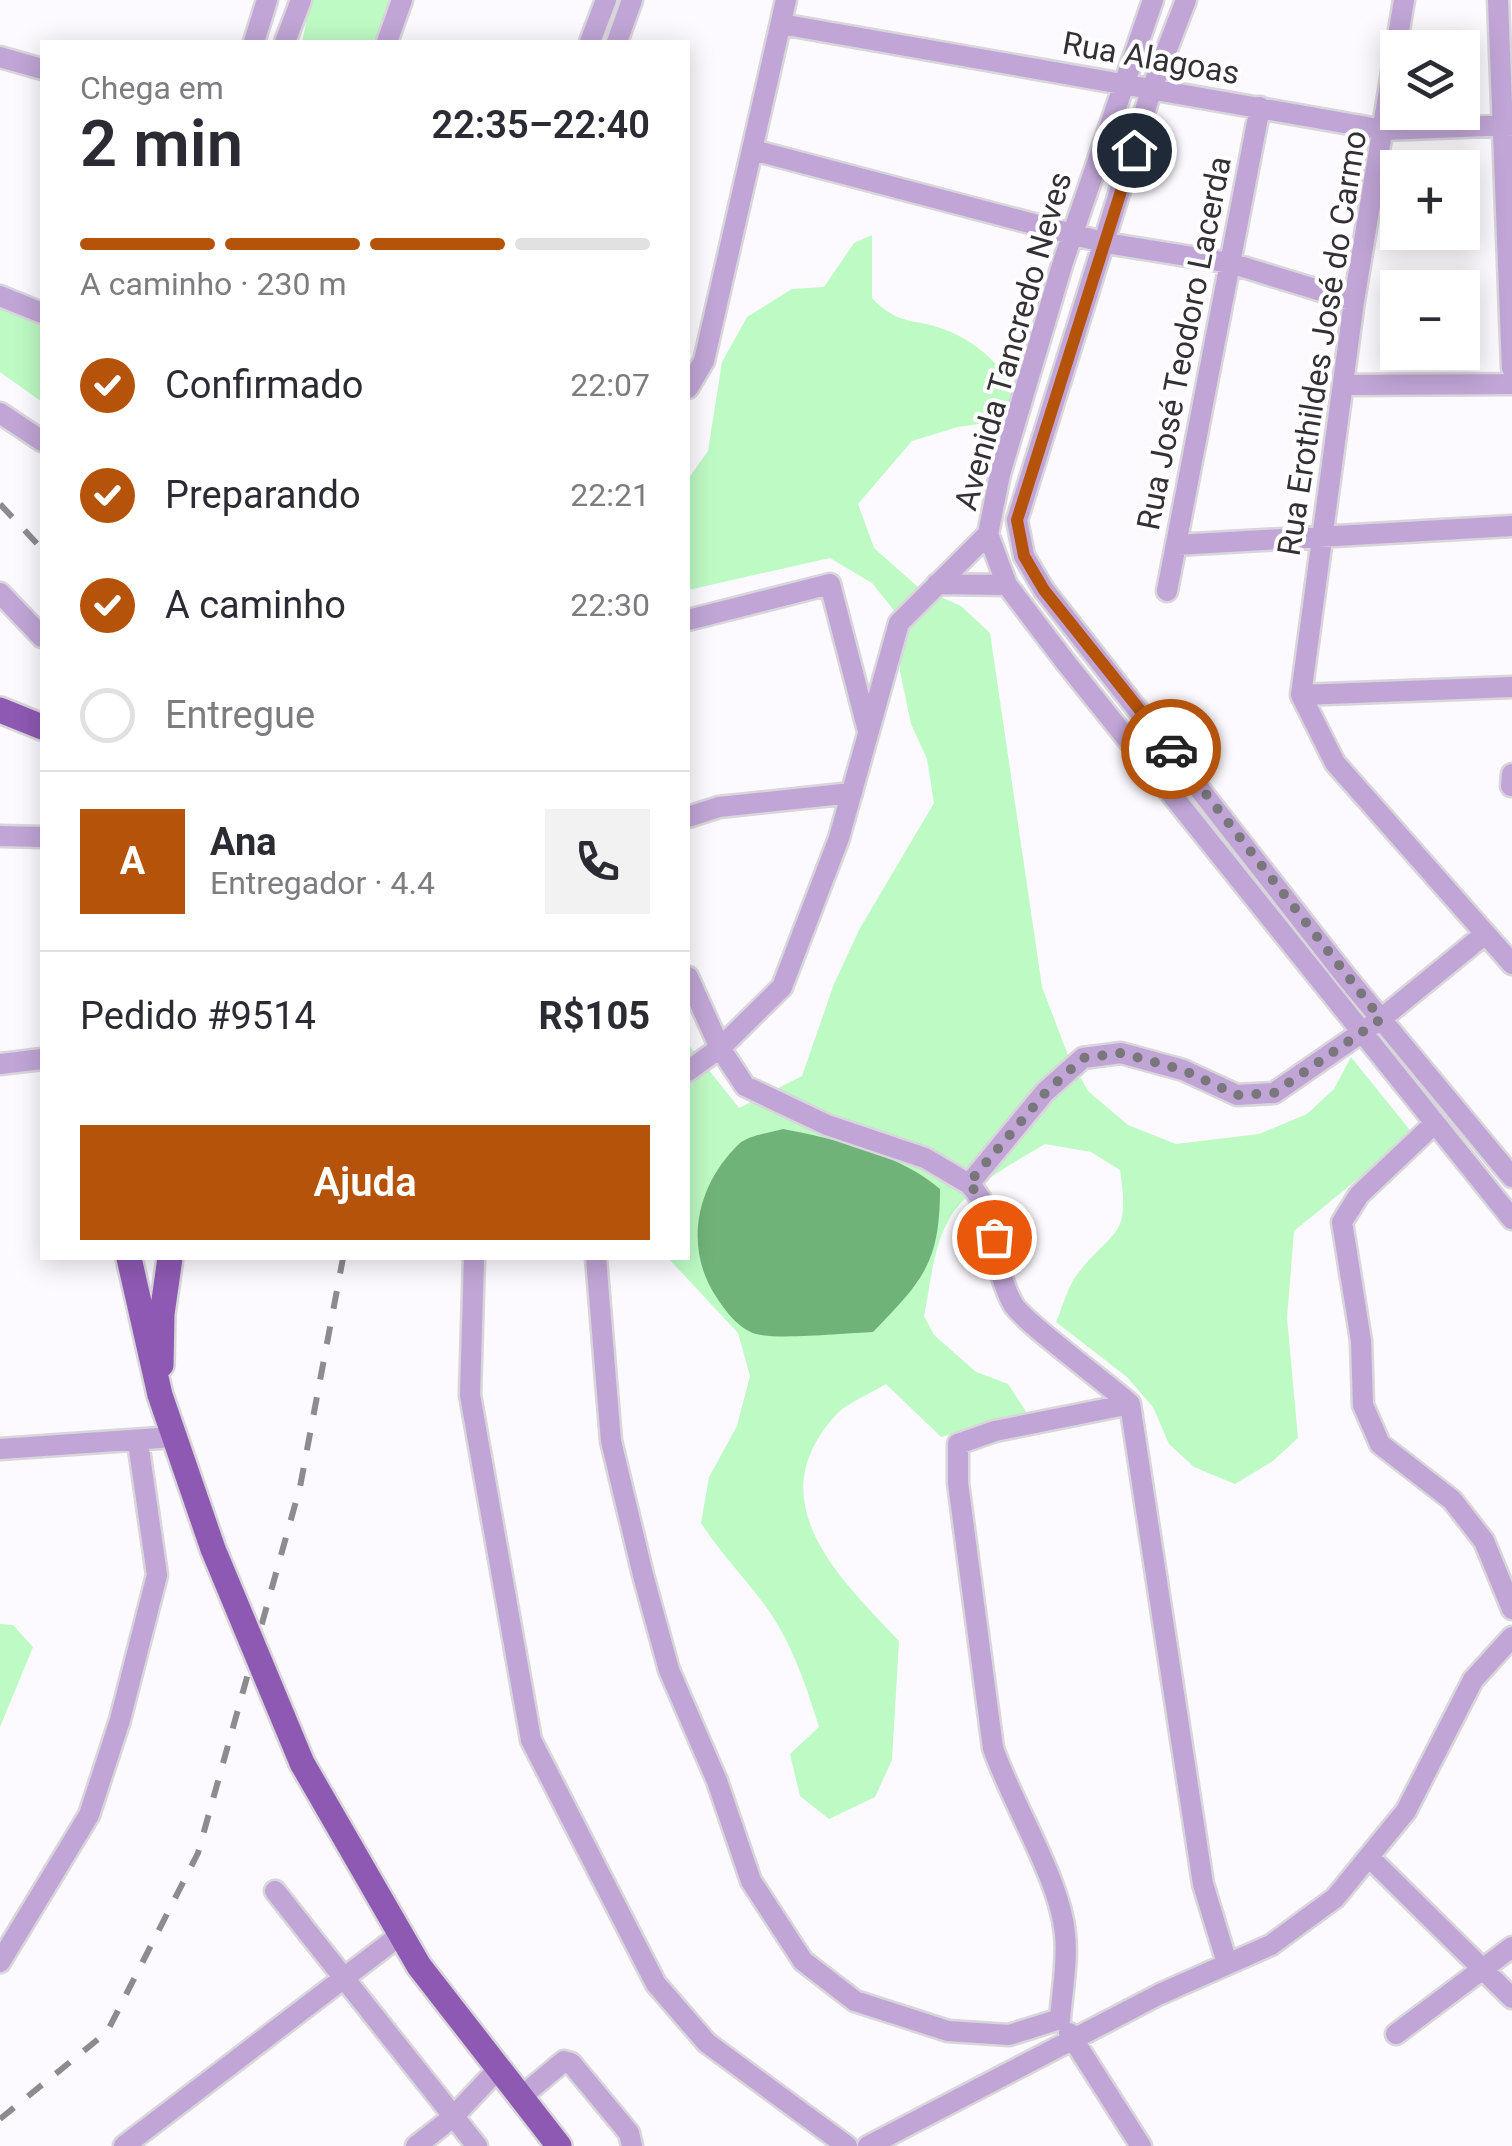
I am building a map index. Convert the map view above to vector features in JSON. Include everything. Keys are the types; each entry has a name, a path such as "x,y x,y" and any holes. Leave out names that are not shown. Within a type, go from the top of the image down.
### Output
{"main road":[{"path":"0,710 40,726"},
{"path":"129,1260 139,1316 174,1437 213,1549 302,1764 399,1936 559,2146"},
{"path":"160,1395 162,1314 170,1260"}],"street":[{"path":"255,40 267,0"},
{"path":"286,40 300,0"},
{"path":"388,40 402,0"},
{"path":"591,40 606,0"},
{"path":"618,40 632,0"},
{"path":"690,385 704,361 786,0"},
{"name":"Avenida Tancredo Neves","path":"1153,0 1072,235 1000,474 988,534 1007,584 1512,1219"},
{"name":"Avenida Tancredo Neves","path":"1186,0 1152,88 1017,520 1024,556 1044,590 1381,1019 1512,1177"},
{"name":"Rua Erothildes José do Carmo","path":"1399,30 1404,0"},
{"path":"1498,0 1507,125 1512,368"},
{"name":"Rua Alagoas","path":"781,24 1380,129"},
{"path":"0,57 40,68"},
{"name":"Rua José Teodoro Lacerda","path":"1167,591 1260,107"},
{"name":"Rua Alagoas","path":"1480,126 1507,125"},
{"name":"Rua Erothildes José do Carmo","path":"1301,696 1354,301 1384,130"},
{"path":"754,150 1106,244 1230,263 1354,301"},
{"path":"0,296 40,313"},
{"path":"1342,385 1512,384"},
{"path":"0,412 40,440"},
{"path":"1176,545 1512,526"},
{"path":"690,1070 720,1048 782,987 840,838 899,623 988,534"},
{"path":"690,619 830,584 868,732"},
{"path":"937,584 1007,584"},
{"path":"0,593 40,635"},
{"path":"1512,688 1301,696 1335,763 1512,964"},
{"path":"1511,786 1512,774"},
{"path":"690,816 719,807 852,792"},
{"path":"0,836 40,837"},
{"path":"968,1184 1046,1092 1083,1058 1121,1053 1183,1070 1237,1095 1274,1093 1381,1019 1484,934"},
{"path":"690,981 720,1048 745,1086 826,1125 925,1158 968,1184 986,1201 1001,1273 1014,1308 1130,1404 1203,1884 1228,1963"},
{"path":"0,1064 40,1059"},
{"path":"1434,1123 1359,1195 1342,1222 1362,1341 1362,1404 1380,1444 1452,1500 1484,1542 1512,1608"},
{"path":"474,1260 470,1395 531,1740 656,1984 707,2042 847,2146"},
{"path":"596,1260 611,1441 643,1575 669,1670 717,1781 752,1881 803,1961 854,2001 948,2031 1009,2036 1060,2019"},
{"path":"1130,1404 995,1431 958,1444 958,1483 993,1748 1006,1788 1057,1894 1066,1936 1060,2019 1141,2146"},
{"path":"0,1449 174,1437"},
{"path":"0,1962 89,1815 120,1720 157,1575 138,1442"},
{"path":"868,2146 1228,1963 1272,1945 1335,1898 1371,1859 1406,1811 1473,1680 1512,1637"},
{"path":"1371,1859 1512,1998"},
{"path":"275,1891 477,2146"},
{"path":"124,2146 399,1936"},
{"path":"1396,2034 1512,1948"},
{"path":"521,2097 564,2061 570,2063 629,2133 632,2146"},
{"path":"416,2146 453,2117 498,2068"}],"shaded area":[{"path":"311,0 392,0 377,40 302,40"},
{"path":"872,235 872,298 891,314 939,327 971,343 996,364 1016,390 1007,420 958,427 912,441 858,504 874,548 918,587 961,606 990,633 1042,987 1068,1055 1088,1091 1128,1125 1176,1144 1259,1134 1307,1114 1334,1089 1351,1057 1413,1134 1294,1231 1287,1318 1298,1438 1273,1461 1235,1484 1194,1467 1169,1444 1153,1407 1127,1377 1056,1322 1075,1277 1117,1230 1123,1209 1120,1170 1091,1152 1045,1144 965,1198 938,1244 924,1316 934,1335 976,1372 1008,1384 1027,1413 941,1437 886,1384 839,1412 813,1449 804,1479 806,1509 816,1538 853,1592 899,1641 892,1760 875,1797 829,1819 800,1796 790,1754 819,1727 797,1663 774,1618 701,1523 709,1477 737,1426 750,1376 738,1333 670,1260 690,1260 690,1046 739,1108 802,1076 834,984 859,930 934,803 927,759 911,724 900,671 901,619 872,583 830,558 690,590 690,476 708,451 722,362 747,317 792,289 824,287 854,243"},
{"path":"0,293 40,308 40,401 0,372"},
{"path":"783,1129 886,1157 940,1189 936,1236 925,1270 873,1332 756,1334 729,1314 706,1279 700,1259 699,1218 713,1178 743,1141"},
{"path":"0,1624 13,1625 33,1647 0,1727"}],"railway":[{"path":"0,504 40,547"},
{"path":"0,2119 107,2032 198,1853 300,1487 343,1260"}],"way so far":[{"path":"994,1237 986,1201 968,1184 1046,1092 1083,1058 1121,1053 1183,1070 1237,1095 1274,1093 1381,1019 1171,749"}],"route":[{"path":"1134,150 1017,520 1024,556 1044,590 1171,749"}]}
